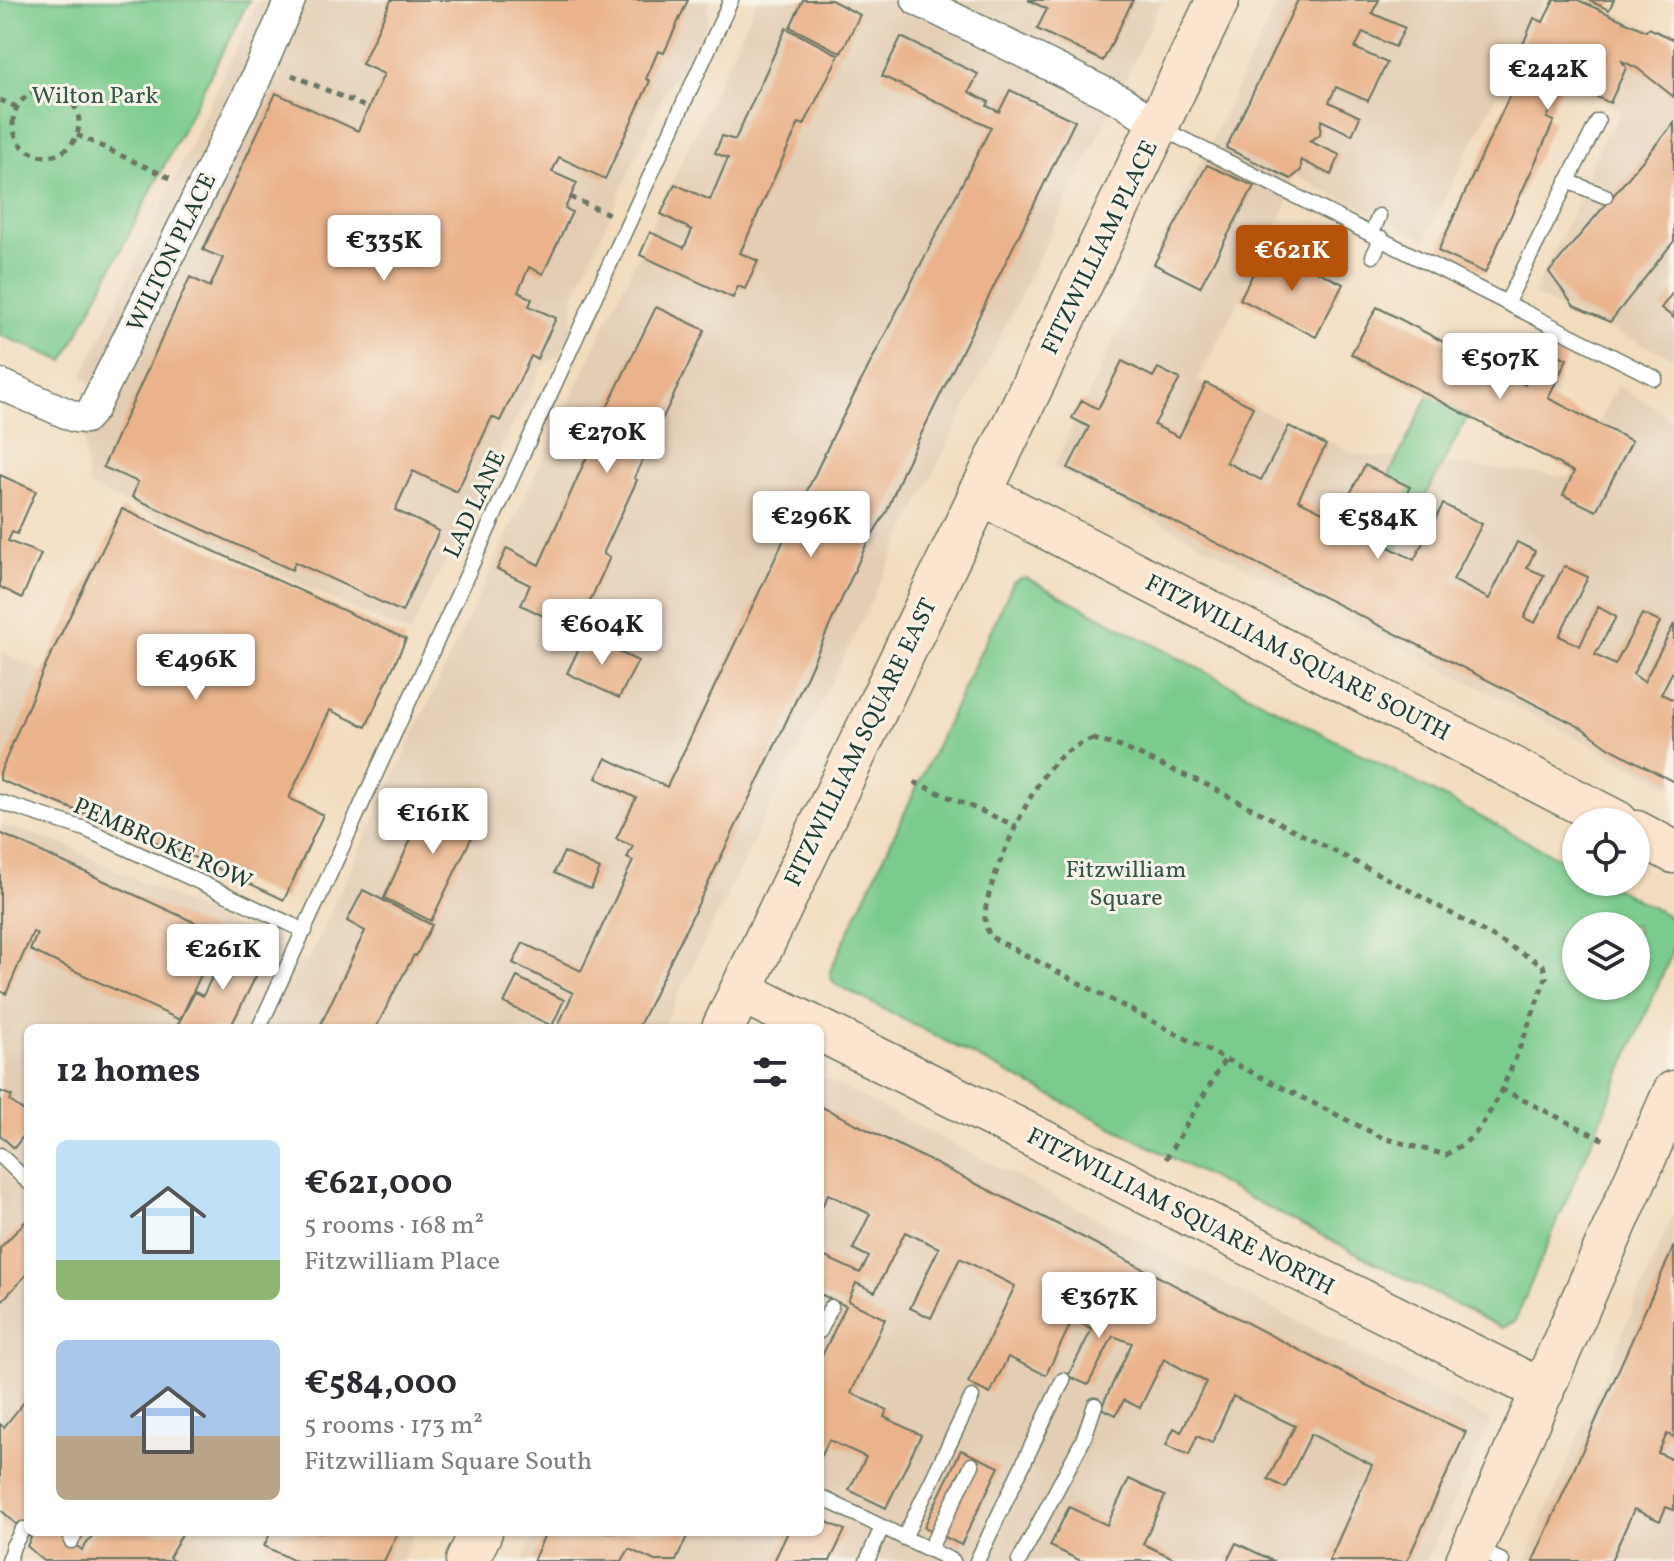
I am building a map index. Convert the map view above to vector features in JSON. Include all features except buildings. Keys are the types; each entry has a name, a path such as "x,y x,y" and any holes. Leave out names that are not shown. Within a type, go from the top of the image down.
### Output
{"street":[{"name":"WILTON PLACE","path":"0,384 75,417 85,418 93,409 263,62 290,0"},
{"path":"917,0 1122,101 1158,126"},
{"name":"FITZWILLIAM PLACE","path":"979,493 1218,0"},
{"name":"FITZWILLIAM SQUARE SOUTH","path":"979,493 1590,808"},
{"name":"FITZWILLIAM SQUARE EAST","path":"725,1024 979,493"},
{"path":"1650,839 1674,852"},
{"name":"FITZWILLIAM SQUARE NORTH","path":"741,991 808,1024"},
{"name":"FITZWILLIAM SQUARE NORTH","path":"824,1032 1543,1391"},
{"path":"1481,1556 1543,1391 1674,1092"},
{"path":"467,1561 479,1536"}],"lane":[{"name":"LAD LANE","path":"261,1024 731,0"},
{"path":"1507,302 1598,121"},
{"path":"1158,126 1655,378"},
{"path":"1567,181 1605,196"},
{"path":"1373,256 1379,216"},
{"name":"PEMBROKE ROW","path":"0,802 85,829 305,931"},
{"path":"0,1155 24,1178"},
{"path":"824,1322 831,1307"},
{"path":"977,1561 1063,1380"},
{"path":"904,1538 972,1397"},
{"path":"1019,1561 1083,1440 1095,1405"},
{"path":"931,1555 972,1465"},
{"path":"824,1499 904,1538 931,1555 953,1561"},
{"path":"867,1561 882,1527"},
{"path":"9,1561 23,1529"}],"path":[{"path":"263,62 368,108"},
{"path":"44,90 65,96 78,113 77,135 71,144 53,155 32,153 23,147 13,129 17,107 33,92 44,90"},
{"path":"0,100 17,107"},
{"path":"77,135 200,192"},
{"path":"570,197 628,222"},
{"path":"1093,739 1121,747 1207,785 1411,891 1543,965 1546,977 1489,1114 1471,1138 1446,1155 1383,1138 989,936 985,918 987,902 1016,826 1049,768 1073,745 1093,739"},
{"path":"914,782 1016,826"},
{"path":"1166,1159 1225,1059"},
{"path":"1501,1089 1604,1140"}],"shaded area":[{"name":"Wilton Park","path":"258,0 711,0 707,9 709,20 685,69 669,83 574,296 573,326 560,354 542,367 409,634 89,486 83,433 101,387 82,378"},
{"path":"757,0 1162,0 664,1024 24,1024 24,1536 413,1536 401,1561 44,1561 0,1522 0,824 65,845 307,963"},
{"path":"1279,0 1543,0 1425,239 1293,175 1284,212 1197,381 1358,455 1571,477 1617,386 1674,422 1674,788 1053,467"},
{"path":"1554,0 1578,0 1597,9 1600,6 1674,40 1674,358 1533,295 1588,180 1587,174 1605,135 1611,133 1621,111 1610,103 1626,68 1622,61 1543,22"},
{"path":"0,652 43,671 0,773"},
{"path":"824,1078 1491,1421 1426,1561 523,1561 534,1536 824,1536"},
{"path":"1674,1214 1674,1561 1526,1561 1546,1513"}],"green space":[{"name":"Wilton Park","path":"0,0 249,0 64,361 0,335"},
{"path":"1429,395 1468,416 1396,551 1381,543 1409,488 1388,477"},
{"name":"Fitzwilliam Square","path":"1027,578 1562,860 1562,896 1630,896 1674,919 1674,948 1515,1321 1501,1328 837,985 831,979 830,971 1013,583"}]}
